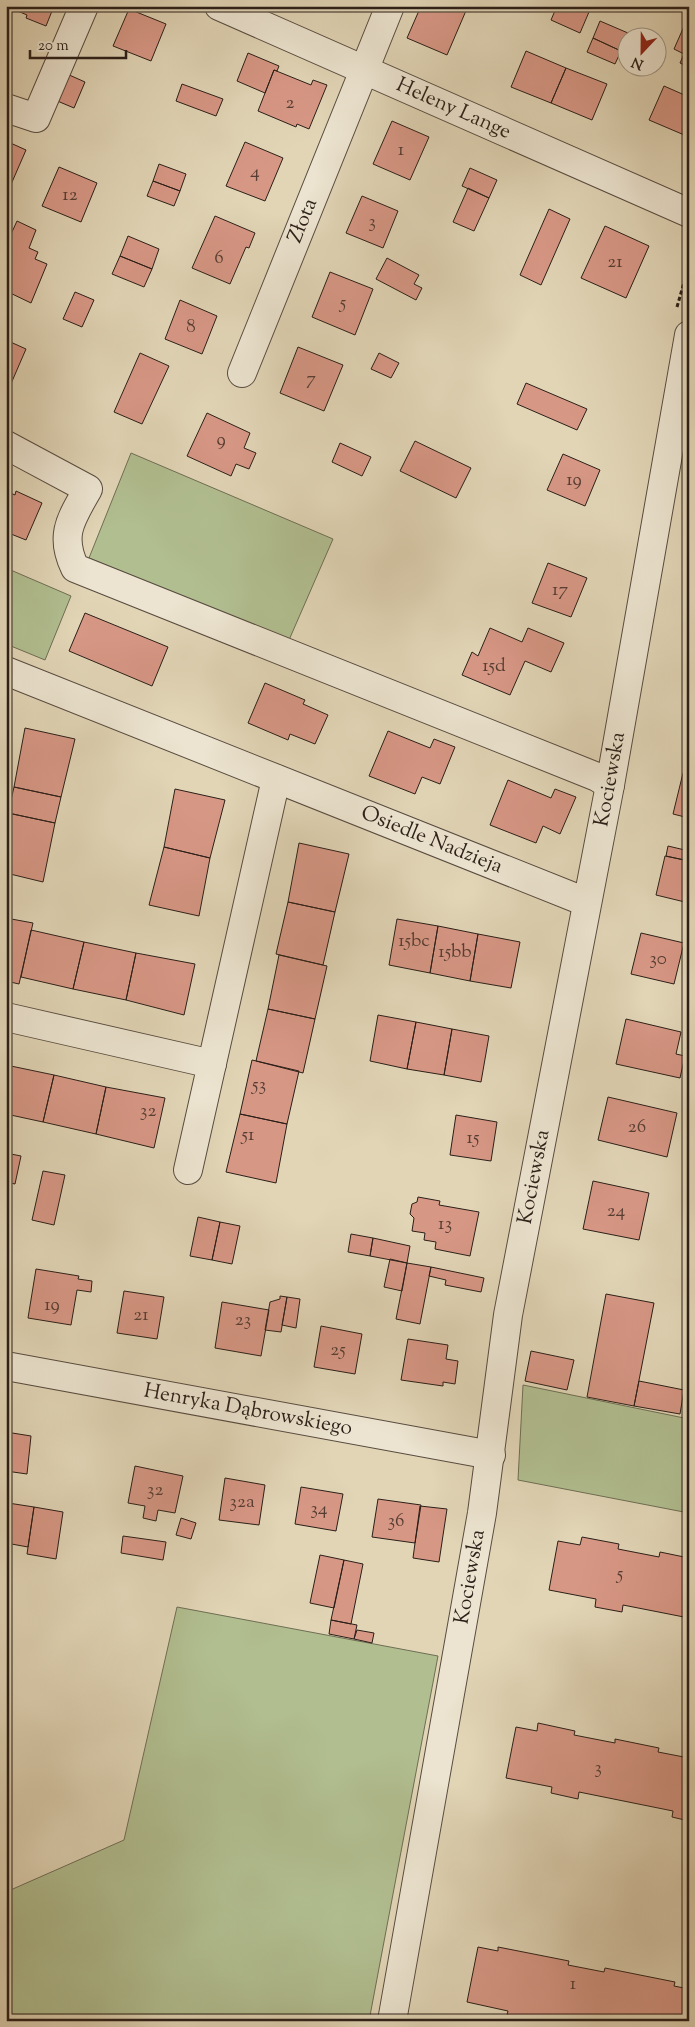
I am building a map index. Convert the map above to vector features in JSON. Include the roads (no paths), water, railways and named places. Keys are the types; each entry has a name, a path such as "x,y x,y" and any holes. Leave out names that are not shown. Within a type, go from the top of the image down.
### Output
{"street":[{"path":"6,108 36,118 84,6"},
{"name":"Heleny Lange","path":"219,6 689,213"},
{"name":"Złota","path":"242,373 390,6"},
{"name":"Kociewska","path":"392,2021 466,1614 491,1455 508,1315 610,785 682,324"},
{"path":"6,445 88,489 68,525 68,554 75,568 597,777 610,785"},
{"name":"Osiedle Nadzieja","path":"6,671 586,902"},
{"path":"188,1170 276,778"},
{"path":"6,1017 212,1064"},
{"name":"Henryka Dąbrowskiego","path":"6,1366 491,1455"}]}
